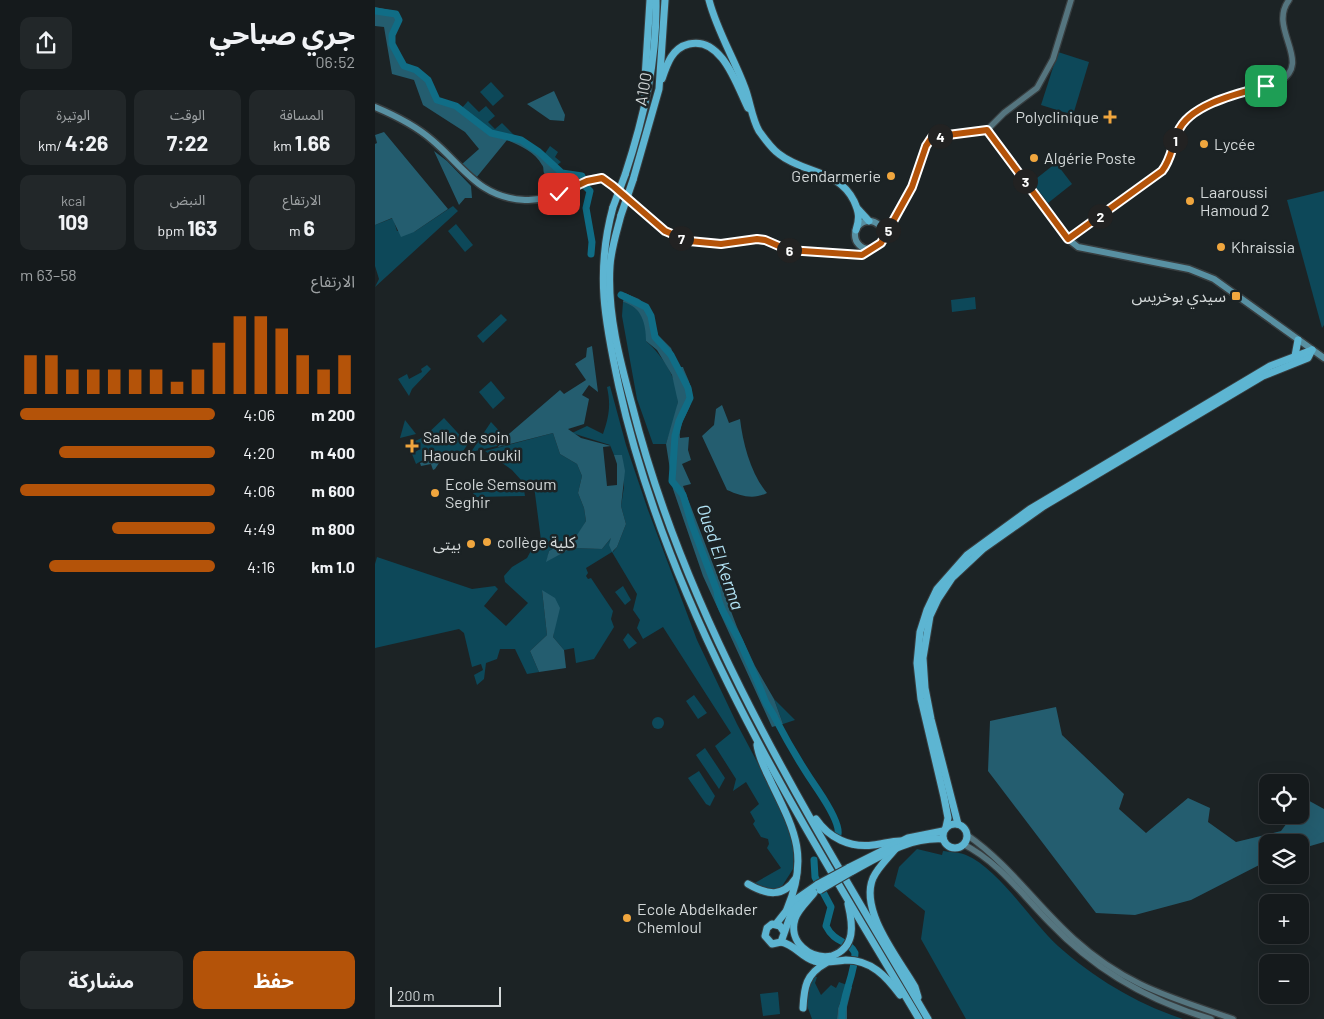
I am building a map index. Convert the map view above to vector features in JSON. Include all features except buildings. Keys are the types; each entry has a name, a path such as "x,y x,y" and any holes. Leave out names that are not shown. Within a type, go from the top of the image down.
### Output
{"highway":[{"path":"637,137 645,93 650,0"},
{"name":"A100","path":"656,0 657,22 650,86 637,137 613,208 603,253 603,298 612,354 630,430 655,506 690,600 757,739 919,1019"},
{"name":"A100","path":"665,0 659,89 633,180 621,214 610,266 611,294 618,345 637,428 692,584 747,702 789,779 918,1002"},
{"path":"709,0 719,30 745,86 759,130"},
{"path":"659,89 668,62 678,49 693,43 709,45 716,51 727,67 759,130 778,154 796,164 824,173 842,184 858,209 872,221"},
{"path":"856,230 859,220 858,209"},
{"path":"1295,356 1298,340"},
{"path":"1312,350 1308,358 1263,376 1044,506 983,549 952,578 938,599 930,616 923,658 929,711 958,824 964,828 967,835 963,844 951,847 944,832 948,818 921,699 917,663 923,621 931,600 945,578 967,555 1030,509 1259,372 1312,350"},
{"path":"757,739 762,764 795,833 799,851 798,875 787,908"},
{"path":"789,779 818,822 835,838 845,843 863,846 899,844 920,840 944,832 958,824"},
{"path":"899,844 817,889 799,896 787,908 776,924 767,928 765,936 772,944 781,942 792,946 810,959 826,962 850,960 866,964 884,974 911,1006"},
{"path":"899,844 873,878 870,905 877,921 915,987 918,1002 928,1019"},
{"path":"748,884 763,892 777,893 789,886 798,875"},
{"path":"817,889 795,920 795,934 798,942 807,952 819,957 832,956 847,945 853,925 846,895"},
{"path":"781,942 787,920 795,907 817,889"},
{"path":"776,924 784,932"},
{"path":"803,1008 806,982 814,971 826,962"}],"main road":[{"path":"375,107 431,139 479,186 496,195 511,199 542,200 587,181 602,178 665,231 689,241 721,244 757,239 765,240 788,250 862,255 869,249 878,246 883,239 891,221 912,187 926,146 932,137 987,130 1004,113 1037,88 1053,59 1071,0"},
{"path":"1068,239 1162,171 1168,164 1183,122 1196,111 1288,77 1293,67 1292,54 1281,22 1284,7 1289,0"},
{"path":"987,130 1068,239 1087,250 1189,269 1214,279 1324,358"},
{"path":"869,249 862,247 857,242 856,230 861,223 872,221 882,224 891,221"},
{"path":"872,221 881,227 883,239"},
{"path":"846,254 857,242"},
{"path":"967,835 1005,866 1074,939 1108,966 1137,983 1172,999 1233,1019"},
{"path":"963,844 996,867 1063,937 1096,965 1156,1000 1211,1019"}],"shaded area":[{"path":"375,7 394,11 399,20 392,35 392,44 404,66 416,70 428,80 437,100 456,106 491,133 521,140 553,168 566,176 575,176 582,180 565,189 546,176 543,166 531,153 507,140 476,178 461,165 479,149 465,132 423,105 414,80 392,74 384,27 375,26"},
{"path":"1058,52 1089,62 1073,115 1041,105"},
{"path":"491,82 504,96 493,106 480,92"},
{"path":"554,91 565,115 564,121 550,120 527,104"},
{"path":"468,101 479,112 486,106 495,116 488,122 495,129 502,123 517,138 486,129 462,108"},
{"path":"384,132 448,209 414,232 401,237 392,218 375,225 375,144 377,143 375,135"},
{"path":"550,146 558,152 555,157 561,162 556,166 544,155"},
{"path":"434,151 447,161 471,186 472,198 465,198 459,205"},
{"path":"1056,163 1072,184 1048,203 1032,182"},
{"path":"1324,191 1324,325 1322,328 1287,200"},
{"path":"453,206 458,211 375,287 379,279 375,266 375,225 393,218 397,231 414,232"},
{"path":"456,224 473,245 465,252 448,231"},
{"path":"625,293 639,299 651,310 658,335 671,348 679,367 683,367 689,382 692,397 681,427 680,438 689,437 688,450 691,460 682,464 691,484 683,486 737,627 755,666 774,699 783,724 772,727 703,576 673,489 666,444 678,402 672,375 657,350 646,341 644,323 639,312 623,302"},
{"path":"975,297 976,309 952,312 951,300"},
{"path":"623,302 633,304 646,322 646,341 664,361 675,385 678,402 675,418 666,444 653,444 637,399 622,316"},
{"path":"501,314 507,320 483,343 477,336"},
{"path":"592,346 598,392 589,385 582,395 589,399 584,424 568,429 581,438 611,446 603,447 607,486 617,485 617,464 614,455 622,455 625,471 621,506 626,524 617,547 612,552 609,545 611,538 602,549 572,548 546,562 549,551 577,535 586,521 584,508 578,493 582,476 577,464 560,454 553,433 498,447 503,439 560,390 564,394 586,380 575,364 586,357 587,348"},
{"path":"427,365 431,369 412,389 409,396 398,379 407,374 409,379 422,372 421,369"},
{"path":"491,381 505,398 493,409 479,392"},
{"path":"610,386 626,445 648,510 697,640 737,724 788,820 794,847 793,869 779,891 769,891 753,884 781,868 767,848 769,844 768,839 761,837 753,824 755,821 750,812 759,804 746,782 733,791 736,779 715,746 731,733 663,627 643,639 637,628 640,620 633,610 637,594 612,552 586,568 588,573 586,576 588,579 591,578 613,611 611,619 614,627 594,659 576,663 574,648 564,650 553,637 555,625 542,590 547,635 530,651 539,672 527,674 515,649 500,649 497,659 486,663 484,679 477,685 474,675 483,670 481,664 472,667 464,633 459,629 375,648 375,564 377,557 472,589 495,586 498,589 484,606 506,626 528,603 505,582 504,576 512,567 527,558 534,545 539,544 541,540 534,486 530,482 521,480 512,470 485,451 553,433 560,454 577,464 582,476 578,493 584,508 586,521 578,535 549,551 547,561 572,548 602,549 612,537 613,552 617,547 626,524 621,506 624,487 622,455 614,455 610,445 572,433 587,426 603,434 609,411 607,387"},
{"path":"722,405 729,423 740,419 743,438 752,468 767,493 747,496 727,490 702,436 714,425 716,409"},
{"path":"444,418 468,444 463,451 428,457 416,464 412,454 420,449 415,441 424,437"},
{"path":"405,420 416,434 400,438"},
{"path":"491,422 504,436 497,446 471,452"},
{"path":"443,457 433,470 431,464 421,466 420,463"},
{"path":"515,480 530,486 532,489 524,490 525,496 476,497 473,493 514,489"},
{"path":"623,586 631,600 625,605 615,592"},
{"path":"542,590 555,598 560,608 553,637 564,650 566,668 539,672 530,651 547,635"},
{"path":"628,633 637,643 629,649 623,640"},
{"path":"694,695 707,713 698,719 686,701"},
{"path":"774,699 795,720 783,724"},
{"path":"1056,707 1062,735 1124,794 1119,809 1146,833 1188,798 1210,808 1208,822 1236,842 1259,836 1259,865 1191,900 1135,915 1096,913 988,771 990,721"},
{"path":"658,717 664,723 658,729 652,723"},
{"path":"705,748 725,778 719,789 696,755"},
{"path":"699,771 715,796 710,806 706,804 688,778"},
{"path":"1309,801 1324,809 1324,842 1309,846 1309,834 1269,834 1281,831 1286,824 1309,824"},
{"path":"917,849 942,855 943,851 960,853 978,862 1002,883 1058,946 1086,969 1133,998 1183,1019 966,1019 921,939 925,911 894,886 899,867"},
{"path":"812,977 817,977 815,983 821,995 831,985 836,988 839,982 847,985 838,1008 837,1019 812,1019 805,1000"},
{"path":"847,985 852,987 847,1007 847,1019 837,1019 838,1008"},
{"path":"778,992 780,1014 763,1016 760,994"}],"waterway":[{"name":"Oued El Kerma","path":"375,11 396,14 399,20 392,35 392,44 404,66 416,70 428,80 437,100 456,106 491,133 521,140 539,152 562,173 582,176 585,186 590,191 586,208 592,242 591,254"},
{"name":"Oued El Kerma","path":"621,295 646,307 651,316 655,337 671,355 688,388 690,398 679,421 675,436 672,481 683,495 720,604 740,642 765,701 795,755 824,799 837,824 838,834"},
{"name":"Oued El Kerma","path":"814,860 815,877 831,907 826,926 833,936 849,946 855,953 853,970 842,1011 842,1019"}],"place":[{"name":"Polyclinique","path":"1110,117"},
{"name":"Lycée","path":"1204,144"},
{"name":"Algérie Poste","path":"1034,158"},
{"name":"Gendarmerie","path":"891,176"},
{"name":"Laaroussi Hamoud 2","path":"1190,201"},
{"name":"Khraissia","path":"1221,247"},
{"name":"سيدي بوخريس","path":"1236,296"},
{"name":"Salle de soin Haouch Loukil","path":"412,446"},
{"name":"Ecole Semsoum Seghir","path":"435,493"},
{"name":"collège كلية","path":"487,542"},
{"name":"بيتى","path":"471,544"},
{"name":"Ecole Abdelkader Chemloul","path":"627,918"}],"route":[{"path":"559,194 594,178 602,178 665,231 689,241 721,244 757,239 771,242 788,250 862,255 881,243 891,221 912,187 926,146 932,137 987,130 1068,239 1162,171 1168,164 1178,131 1183,122 1196,111 1213,103 1266,86"}]}
